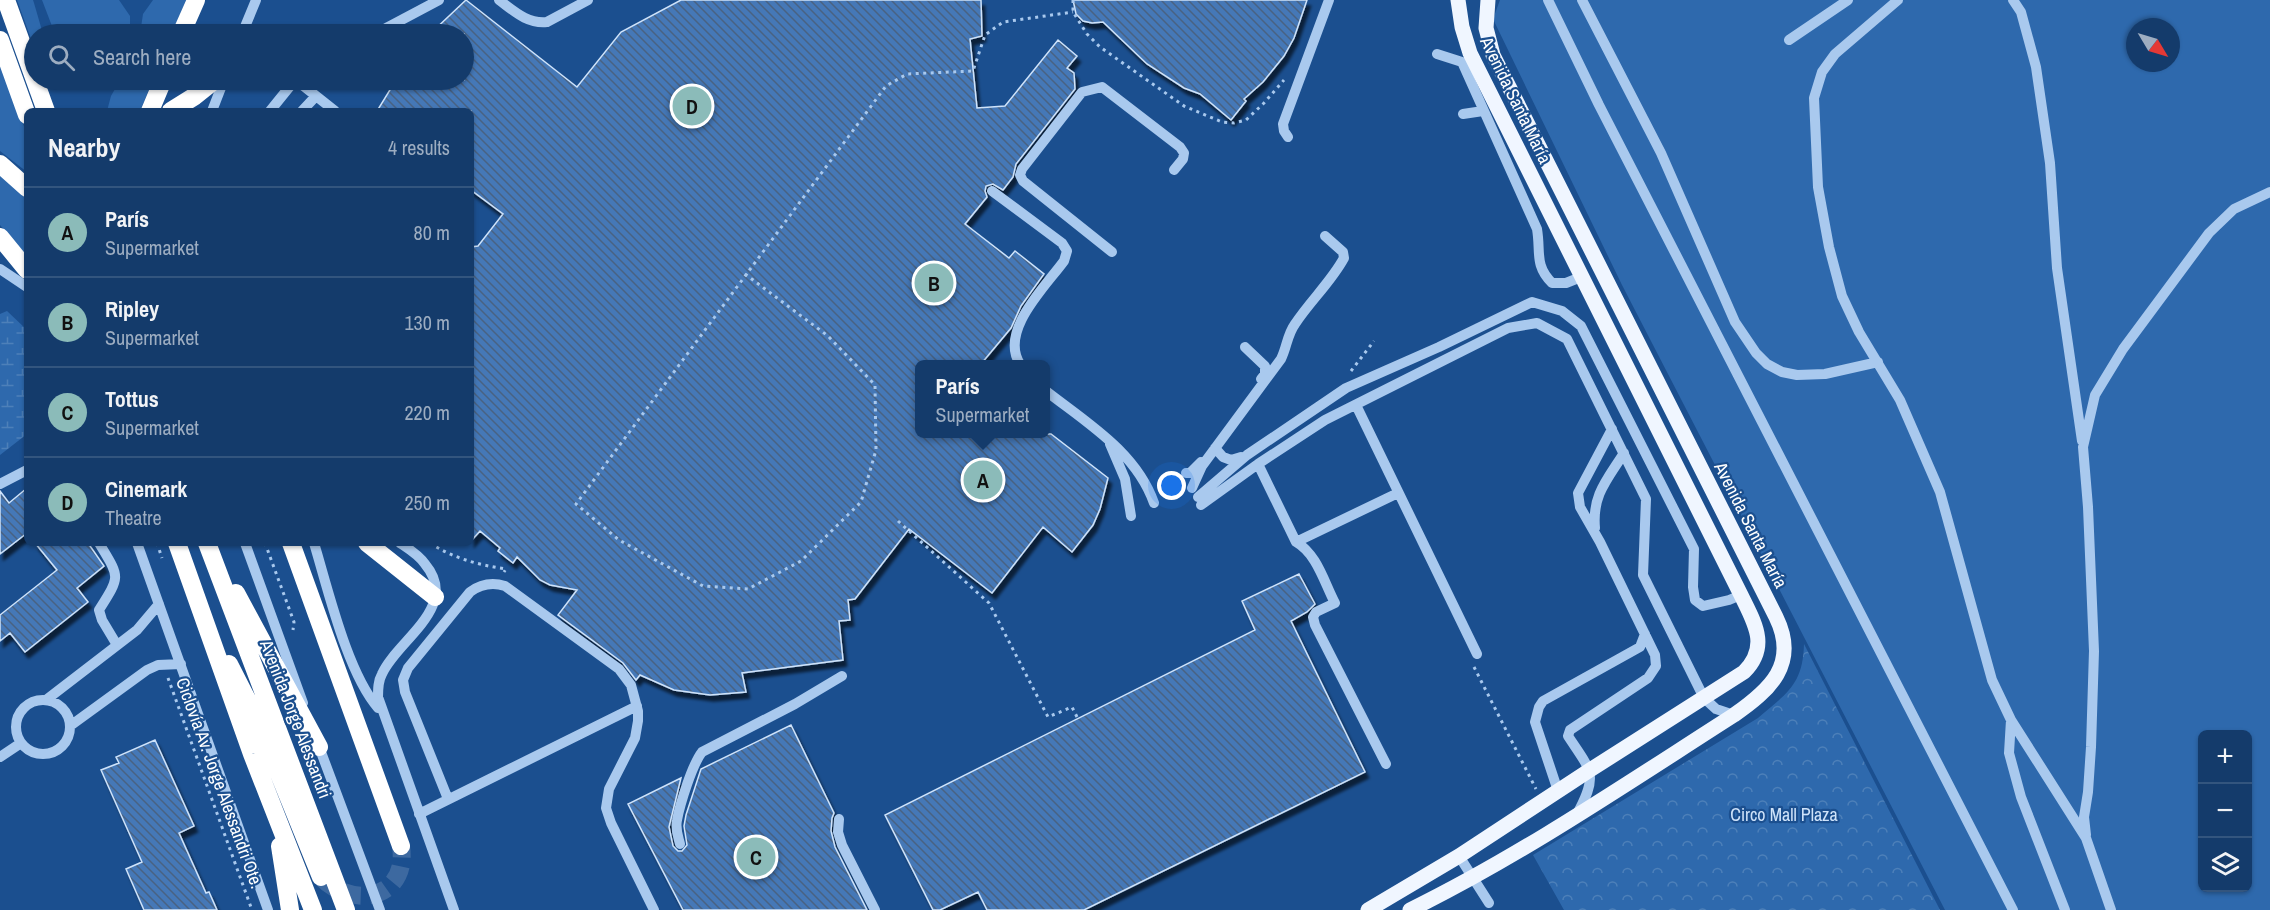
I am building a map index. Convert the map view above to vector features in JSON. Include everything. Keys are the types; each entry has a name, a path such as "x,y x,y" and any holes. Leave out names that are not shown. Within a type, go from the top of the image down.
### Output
{"highway":[{"path":"6,0 24,50"},
{"path":"185,24 196,0"},
{"path":"0,40 24,108"},
{"path":"38,90 45,108"},
{"path":"151,108 159,90"},
{"path":"176,108 202,90"},
{"path":"0,164 24,185"},
{"path":"0,237 24,266"},
{"path":"178,546 275,815 313,910"},
{"name":"Avenida Jorge Alessandri","path":"209,546 346,910"},
{"path":"210,546 319,747"},
{"path":"293,546 401,846"},
{"path":"371,546 435,597"},
{"path":"206,627 256,717 321,878"},
{"path":"275,815 290,910"}],"main road":[{"path":"1460,8 1467,0"},
{"name":"Avenida Santa María","path":"1410,910 1473,877 1762,696 1777,676 1784,645 1780,626 1493,55 1486,28 1488,0"},
{"name":"Avenida Santa María","path":"1368,910 1459,856 1744,672 1754,660 1757,652 1758,634 1741,595 1470,53 1460,8"}],"street":[{"path":"246,24 256,0"},
{"path":"394,24 439,0"},
{"path":"499,0 526,20 541,23 588,0"},
{"path":"1288,137 1284,132 1283,123 1329,0"},
{"path":"1548,0 1599,105 2013,910"},
{"path":"1582,0 1661,153 1735,322 1756,352 1767,364 1782,372 1797,375 1825,374 1878,362"},
{"path":"1789,40 1848,0"},
{"path":"1898,0 1835,54 1822,72 1814,98 1818,187 1829,247 1842,296 1859,332 1900,400 1940,492 1992,680 2011,720 2086,838 2111,910"},
{"path":"2013,0 2021,12 2036,67 2050,163 2057,268 2083,447 2094,651 2091,747 2084,817 2086,838"},
{"path":"1437,54 1462,62 1537,229 1540,243 1538,260 1544,274 1552,283 1566,283 1581,277"},
{"path":"1112,252 1023,181 1020,176 1022,169 1082,92 1102,87 1180,147 1184,153 1183,159 1174,170"},
{"path":"213,108 220,90"},
{"path":"272,108 287,90"},
{"path":"308,90 331,108"},
{"path":"305,108 316,96"},
{"path":"1463,114 1483,111"},
{"path":"992,191 1062,243 1067,251 1064,261 1021,320 1015,333 1014,348 1018,360"},
{"path":"2083,447 2095,395 2123,349 2209,233 2234,209 2270,192"},
{"path":"1197,497 1202,466 1281,359 1293,326 1344,258 1343,252 1325,236"},
{"path":"0,269 24,285"},
{"path":"1197,497 1248,455 1346,388 1439,347 1532,302 1562,311 1581,326 1694,549 1695,600 1703,606 1741,595"},
{"path":"1197,497 1258,464 1326,420 1508,328 1537,323 1568,339 1646,499 1643,576 1704,698 1721,712 1734,715"},
{"path":"1186,473 1197,468 1265,374 1265,366 1245,347"},
{"path":"1050,394 1122,451 1139,473 1154,503"},
{"path":"1356,405 1477,654"},
{"path":"1577,813 1590,788 1590,770 1568,736 1570,730 1648,678 1656,666 1655,655 1645,634 1600,542 1580,507 1578,493 1612,429"},
{"path":"1104,437 1114,451 1125,479 1131,516"},
{"path":"1215,448 1223,458 1231,460 1248,455"},
{"path":"1600,542 1595,528 1593,510 1599,491 1624,453"},
{"path":"1258,464 1296,542 1311,554 1335,603 1316,612 1313,617 1315,625 1386,764"},
{"path":"0,484 24,472"},
{"path":"1296,542 1398,493"},
{"path":"101,546 115,569 116,579 99,610 102,620 117,645"},
{"path":"138,546 268,910"},
{"name":"Avenida Jorge Alessandri","path":"246,546 380,910"},
{"path":"315,546 350,656 367,694 382,713"},
{"path":"404,546 427,566 434,582 435,597 427,617 390,660 382,673 378,697 454,910"},
{"path":"448,799 405,692 404,680 408,668 470,592 482,585 497,584 505,586 618,669 631,685 637,706 637,731 609,789 606,808 611,823 654,910"},
{"path":"46,700 63,708 70,726 66,741 51,753 31,752 21,743 16,728 19,713 31,702 46,700 117,645 143,624 159,604"},
{"path":"1558,791 1535,722 1539,707 1543,701 1640,647 1645,634"},
{"path":"70,726 140,674 154,667 181,664"},
{"path":"680,844 676,832 676,821 695,761 702,752 795,704 842,676"},
{"path":"419,814 637,706"},
{"path":"2011,720 2008,753 2021,797 2065,910"},
{"path":"2,752 21,743"},
{"path":"839,819 838,832 842,845 875,910"},
{"path":"1459,856 1489,903"}],"path":[{"path":"1073,0 1073,12 1086,34 1126,67 1184,106 1222,122 1234,123 1246,120 1285,78"},
{"path":"745,274 828,336 875,385 876,450 861,502 801,561 748,589 702,586 620,540 576,504 745,274 886,86 907,74 973,71 985,35 1003,22 1073,12"},
{"path":"1350,372 1374,341"},
{"path":"898,521 989,603 1048,717 1072,707 1078,719"},
{"path":"266,546 294,622 293,630"},
{"path":"436,546 464,561 506,569 497,584"},
{"name":"Ciclovía Av. Jorge Alessandri Ote.","path":"164,665 252,910"}],"green space":[{"path":"17,0 33,0 40,24 26,24"},
{"path":"42,0 119,0 130,16 130,24 51,24"},
{"path":"153,0 186,0 176,24 142,24 143,14"},
{"path":"1500,0 2270,0 2270,910 1945,910 1622,285 1493,19"},
{"path":"0,63 24,126 24,170 0,151"},
{"path":"114,90 149,90 141,108 108,108"},
{"path":"0,174 24,197 24,253 0,225"},
{"path":"7,311 24,327 24,436 0,455 0,314"},
{"name":"Circo Mall Plaza","path":"1804,644 1940,910 1564,910 1533,855 1758,718 1792,687 1797,679"}],"building":[{"path":"466,0 577,87 621,32 681,0 981,0 982,36 970,39 977,108 1005,106 1058,40 1077,56 1067,68 1074,73 1075,89 1016,164 1013,177 1003,190 993,184 986,186 987,197 965,224 1009,258 1015,251 1044,274 1021,306 1011,328 984,360 915,360 915,438 1050,438 1051,434 1108,478 1100,509 1093,525 1072,552 1043,527 992,593 909,529 855,599 848,600 850,620 839,621 843,660 742,673 746,692 710,695 674,690 640,675 636,680 623,663 558,615 577,590 550,585 540,580 517,557 513,563 498,551 500,548 480,531 474,538 474,247 478,246 503,214 474,192 474,108 379,108 390,90 474,90 474,24 441,24"},
{"path":"1073,0 1307,0 1294,38 1284,56 1263,82 1244,99 1246,101 1231,120 1200,94 1184,88 1147,64 1103,22 1083,21 1076,14"},
{"path":"24,490 24,535 0,554 0,491 9,503"},
{"path":"37,546 90,546 104,566 77,588 88,602 25,652 10,633 0,641 0,615 57,570"},
{"path":"1299,574 1315,604 1307,612 1291,621 1365,772 1084,910 987,910 978,892 940,910 933,910 885,815 1255,630 1242,601"},
{"path":"791,725 834,813 831,831 835,847 867,910 683,910 628,804 681,778 669,827 673,846 678,851 682,851 687,845 684,826 686,815 701,769"},
{"path":"155,740 194,826 179,833 206,893 209,892 217,910 144,910 126,869 142,862 101,770 119,763 116,757"}],"tunnel":[{"path":"321,877 348,894 362,896 376,894 387,888 396,878 401,864 401,846"}],"place":[{"name":"Cinemark","path":"692,106"},
{"name":"Ripley","path":"934,283"},
{"name":"París","path":"983,480"},
{"name":"Tottus","path":"756,857"}]}
